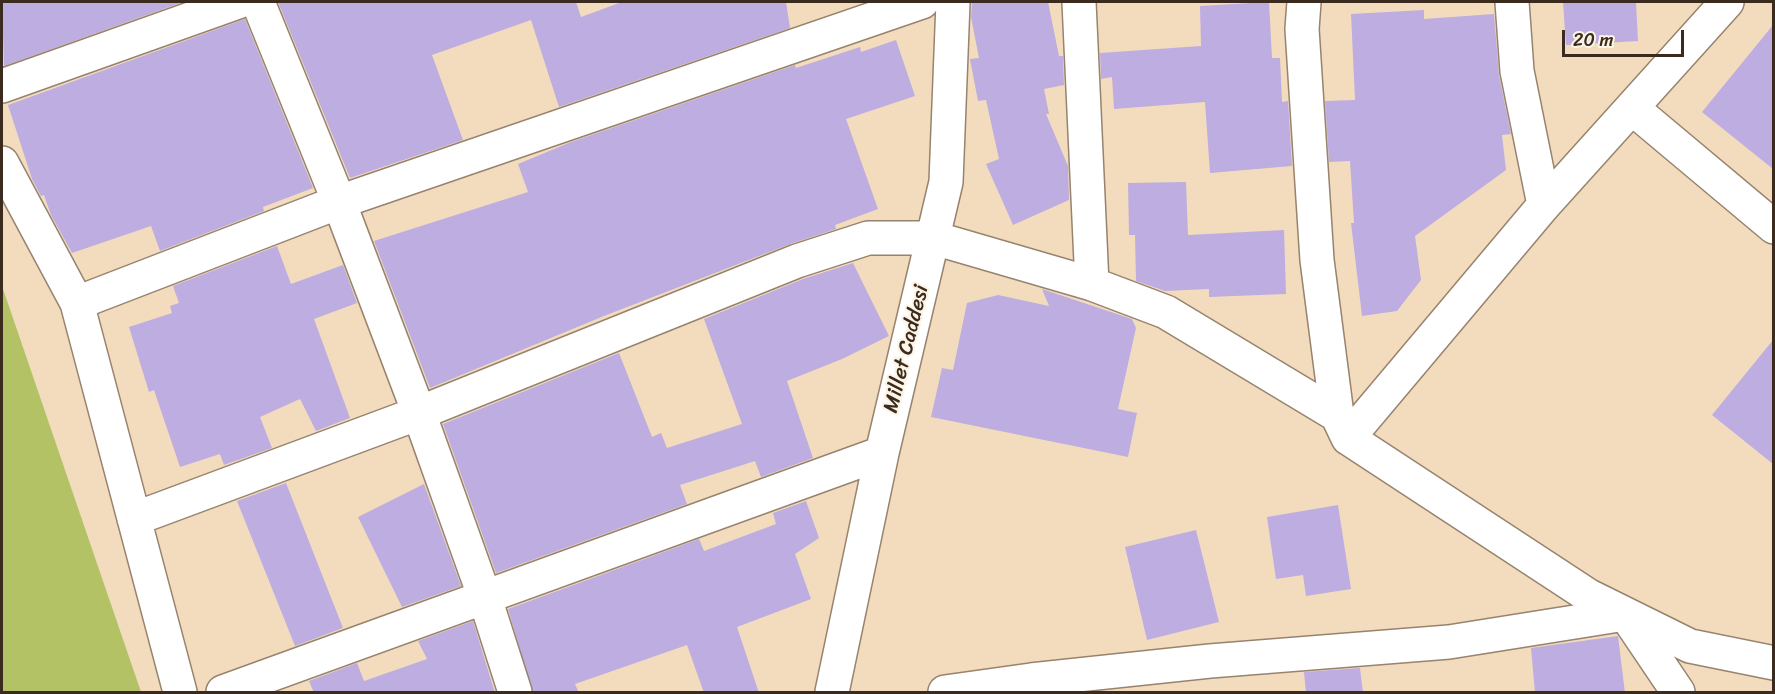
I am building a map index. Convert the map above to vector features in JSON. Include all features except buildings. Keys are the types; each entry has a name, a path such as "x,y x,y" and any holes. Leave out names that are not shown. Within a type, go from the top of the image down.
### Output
{"street":[{"path":"2,86 238,2"},
{"path":"258,2 339,202 419,413 486,598 515,693"},
{"path":"77,303 339,202 922,2"},
{"name":"Millet Caddesi","path":"832,693 882,453 946,182 952,2"},
{"path":"1079,2 1092,284"},
{"path":"1304,2 1302,29 1317,260 1342,426"},
{"path":"1512,2 1517,71 1544,205"},
{"path":"1342,426 1727,2"},
{"path":"1632,108 1773,227"},
{"path":"2,163 77,303 180,693"},
{"path":"134,519 419,413 797,261 868,238 934,238 1092,284 1166,312 1342,426 1589,596 1689,646 1773,663"},
{"path":"223,693 882,453"},
{"path":"945,693 1031,680 1210,661 1449,642 1624,614"},
{"path":"1624,614 1678,693"}],"green space":[{"path":"2,286 141,692 3,692"}]}
